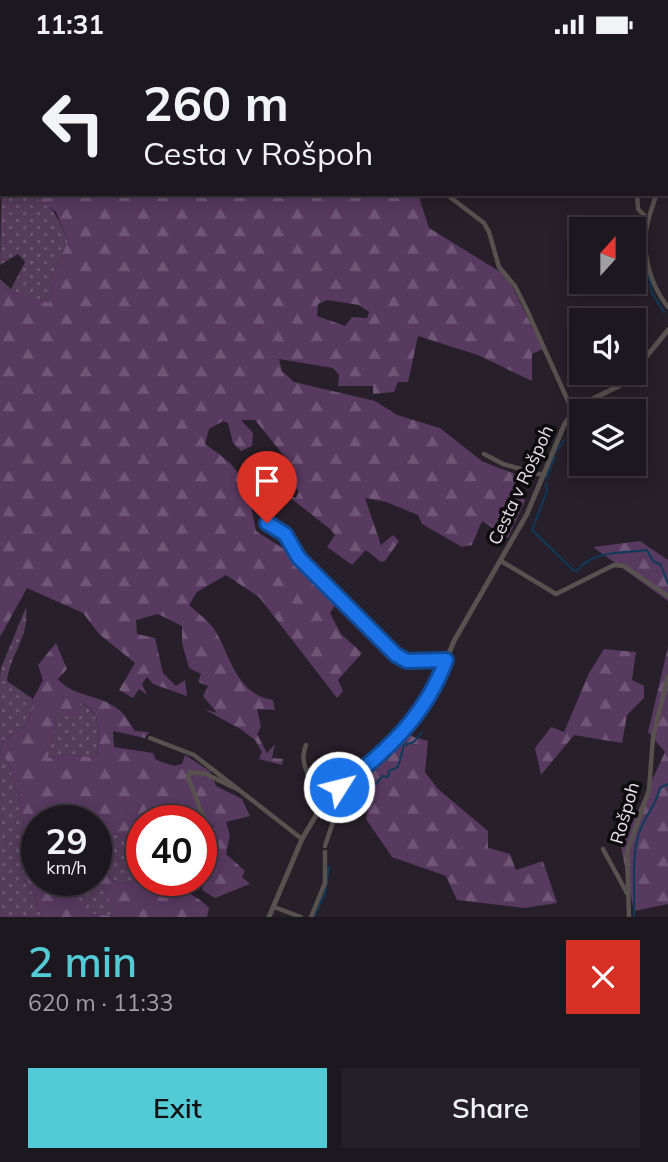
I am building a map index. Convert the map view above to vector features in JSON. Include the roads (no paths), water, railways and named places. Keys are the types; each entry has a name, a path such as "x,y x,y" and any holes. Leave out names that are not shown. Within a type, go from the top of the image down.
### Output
{"street":[{"path":"449,196 484,223 499,267 520,297 569,400"},
{"path":"637,196 638,209 648,219"},
{"path":"655,196 646,237 652,282 668,307"},
{"name":"Cesta v Rošpoh","path":"646,357 668,330"},
{"name":"Cesta v Rošpoh","path":"596,399 620,385"},
{"name":"Cesta v Rošpoh","path":"269,917 302,839 325,799 367,767 414,719 433,691 446,660 527,514 542,475 569,420"},
{"path":"484,454 503,464 542,475"},
{"path":"267,523 285,534 299,558 402,659 446,660"},
{"name":"Cesta v Rošpoh","path":"501,561 556,594 614,565 624,566 668,596"},
{"name":"Rošpoh","path":"629,917 630,869 627,852 649,790 653,737 668,676"},
{"path":"150,738 194,755 302,839"},
{"path":"306,745 303,751 310,778 337,810 325,849 324,883 311,917"},
{"path":"199,805 188,777 190,772 206,774 241,791"},
{"path":"603,849 628,895"},
{"path":"274,907 301,917"}],"waterway":[{"path":"649,275 652,293 664,312"},
{"path":"556,452 564,440"},
{"path":"546,478 555,457"},
{"path":"546,483 547,491 532,530 573,570 577,571 583,564 600,556 647,550 653,561 661,565 668,584"},
{"path":"336,820 340,813 372,788 382,776 388,777 389,771 398,767 404,745 414,742 422,732"},
{"path":"634,917 634,864 639,833 660,788 668,784"},
{"path":"314,917 325,893 329,867"}]}
